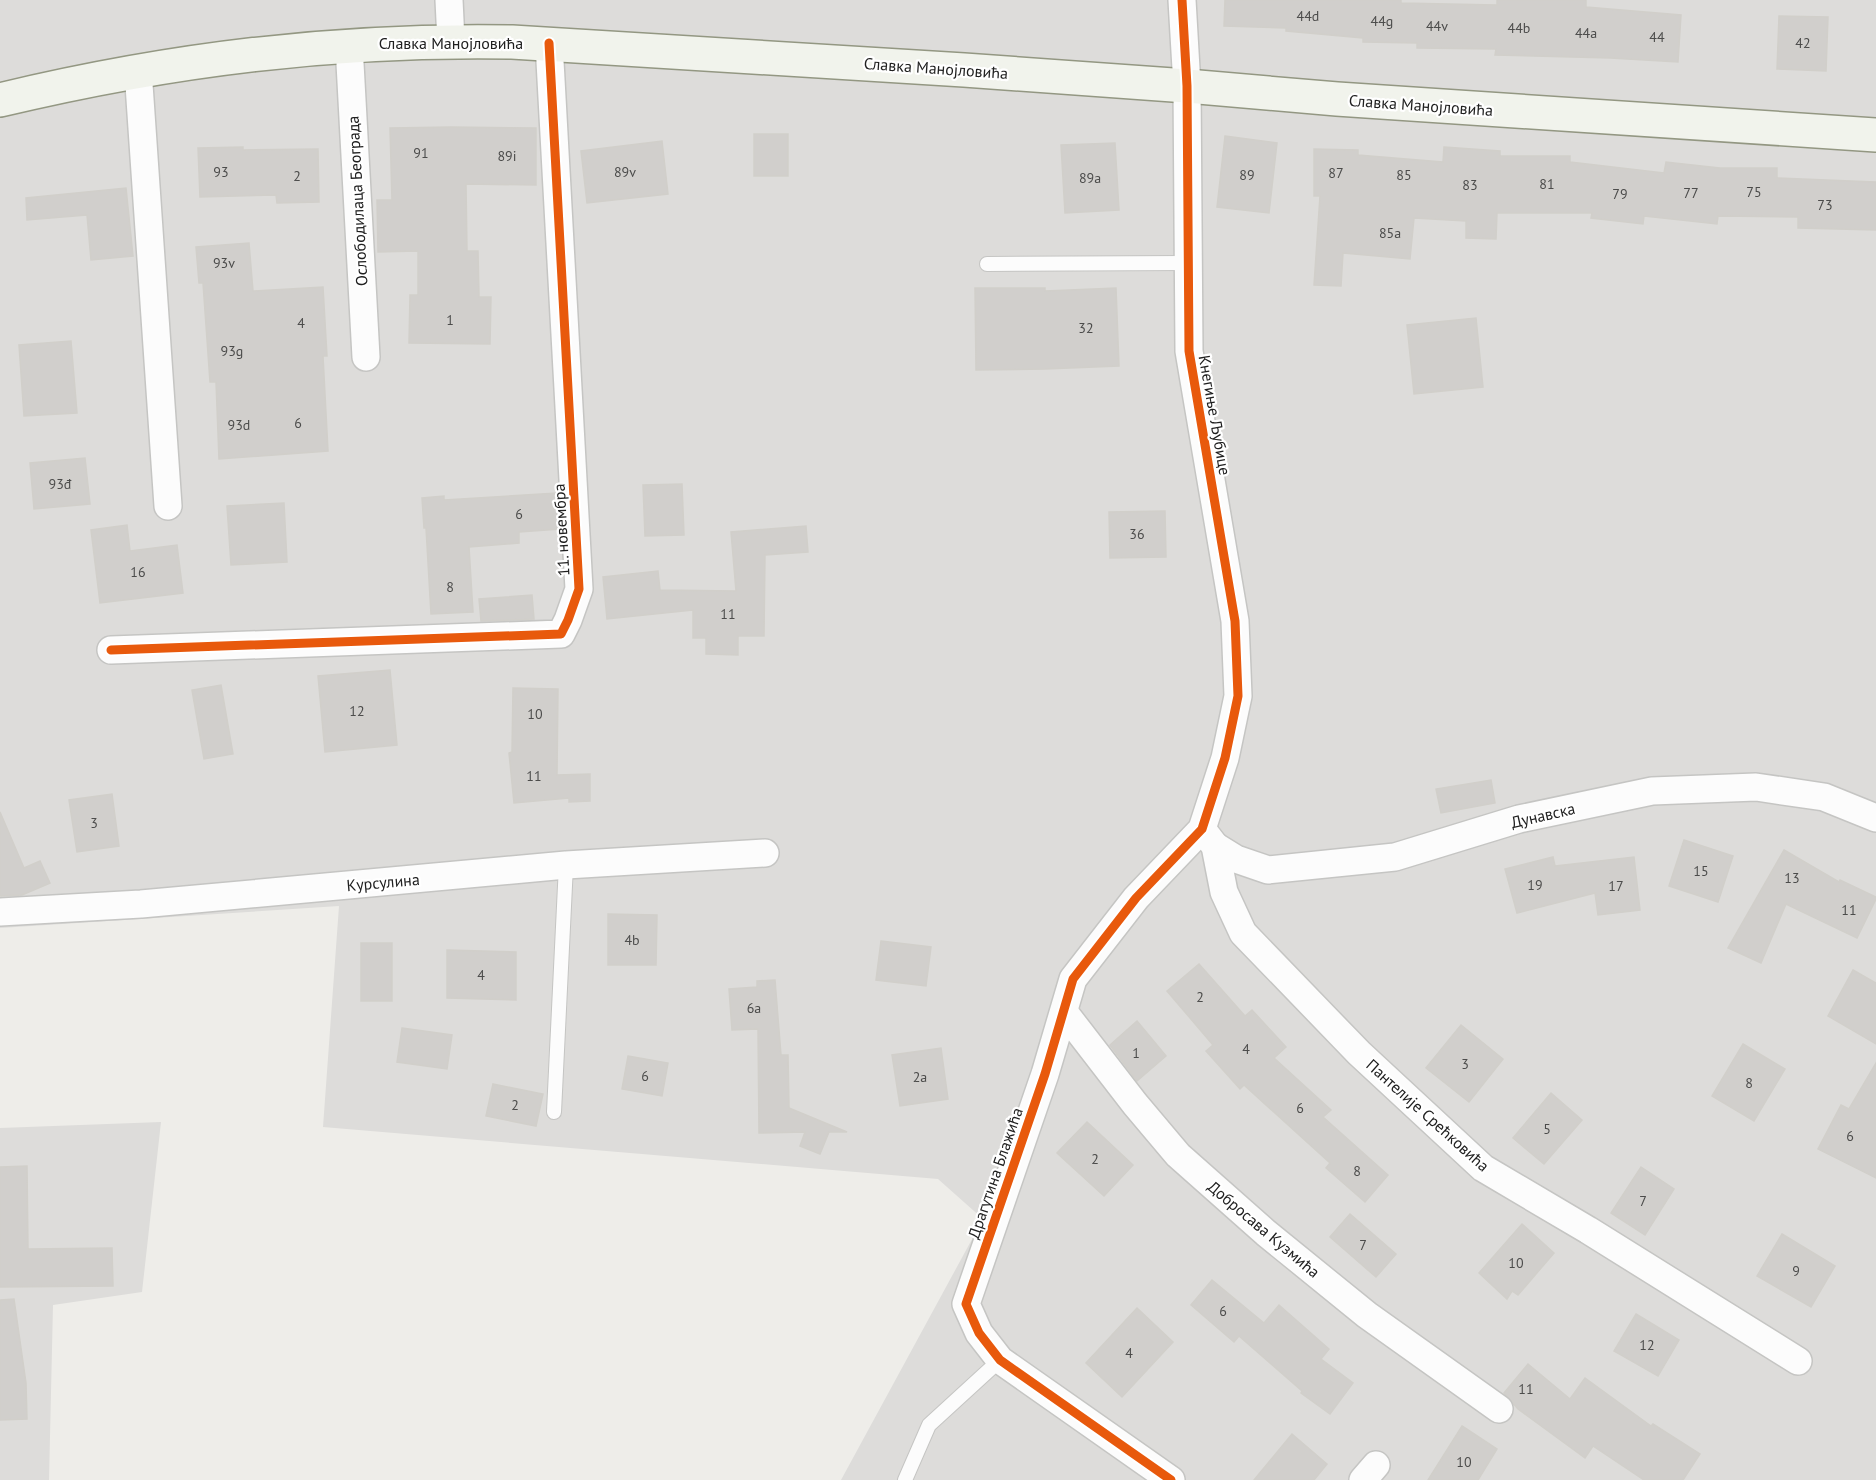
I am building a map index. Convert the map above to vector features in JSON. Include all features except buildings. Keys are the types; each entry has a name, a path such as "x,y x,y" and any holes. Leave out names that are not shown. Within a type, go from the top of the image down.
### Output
{"main road":[{"name":"Славка Манојловића","path":"0,100 138,70 241,55 349,45 451,41 549,43 1876,135"}],"street":[{"path":"449,0 451,41"},
{"name":"Кнегиње Љубице","path":"1182,0 1187,86 1189,351 1235,621 1238,696 1208,837"},
{"name":"11. новембра","path":"111,650 561,634 579,589 549,43"},
{"name":"Ослободилаца Београда","path":"349,45 366,357"},
{"path":"138,70 168,506"},
{"name":"Дунавска","path":"1208,837 1236,859 1268,870 1395,857 1520,819 1652,791 1744,787 1824,797 1876,818"},
{"name":"Драгутина Блажића","path":"1171,1480 1000,1360 979,1333 966,1304 1045,1074 1073,979 1136,898 1208,837"},
{"name":"Пантелије Срећковића","path":"1208,837 1224,892 1243,933 1359,1053 1483,1168 1588,1230 1798,1361"},
{"name":"Курсулина","path":"0,912 141,904 566,865 765,853"},
{"name":"Добросава Кузмића","path":"1064,1012 1135,1104 1178,1155 1266,1233 1367,1315 1499,1409"}],"lane":[{"path":"987,264 1188,263"},
{"path":"554,1112 566,865"},
{"path":"905,1480 929,1425 1000,1360"}],"shaded area":[{"path":"0,0 1876,0 1876,1480 841,1480 983,1219 938,1179 323,1127 339,906 0,928"},
{"path":"161,1122 142,1292 53,1305 49,1480 0,1480 0,1128"}],"cycle path":[{"path":"1171,1480 1000,1360 979,1333 966,1304 1045,1074 1073,979 1136,898 1202,829 1225,758 1238,696 1235,621 1189,351 1187,86 1182,0"},
{"path":"111,650 561,634 579,589 549,43"}]}
